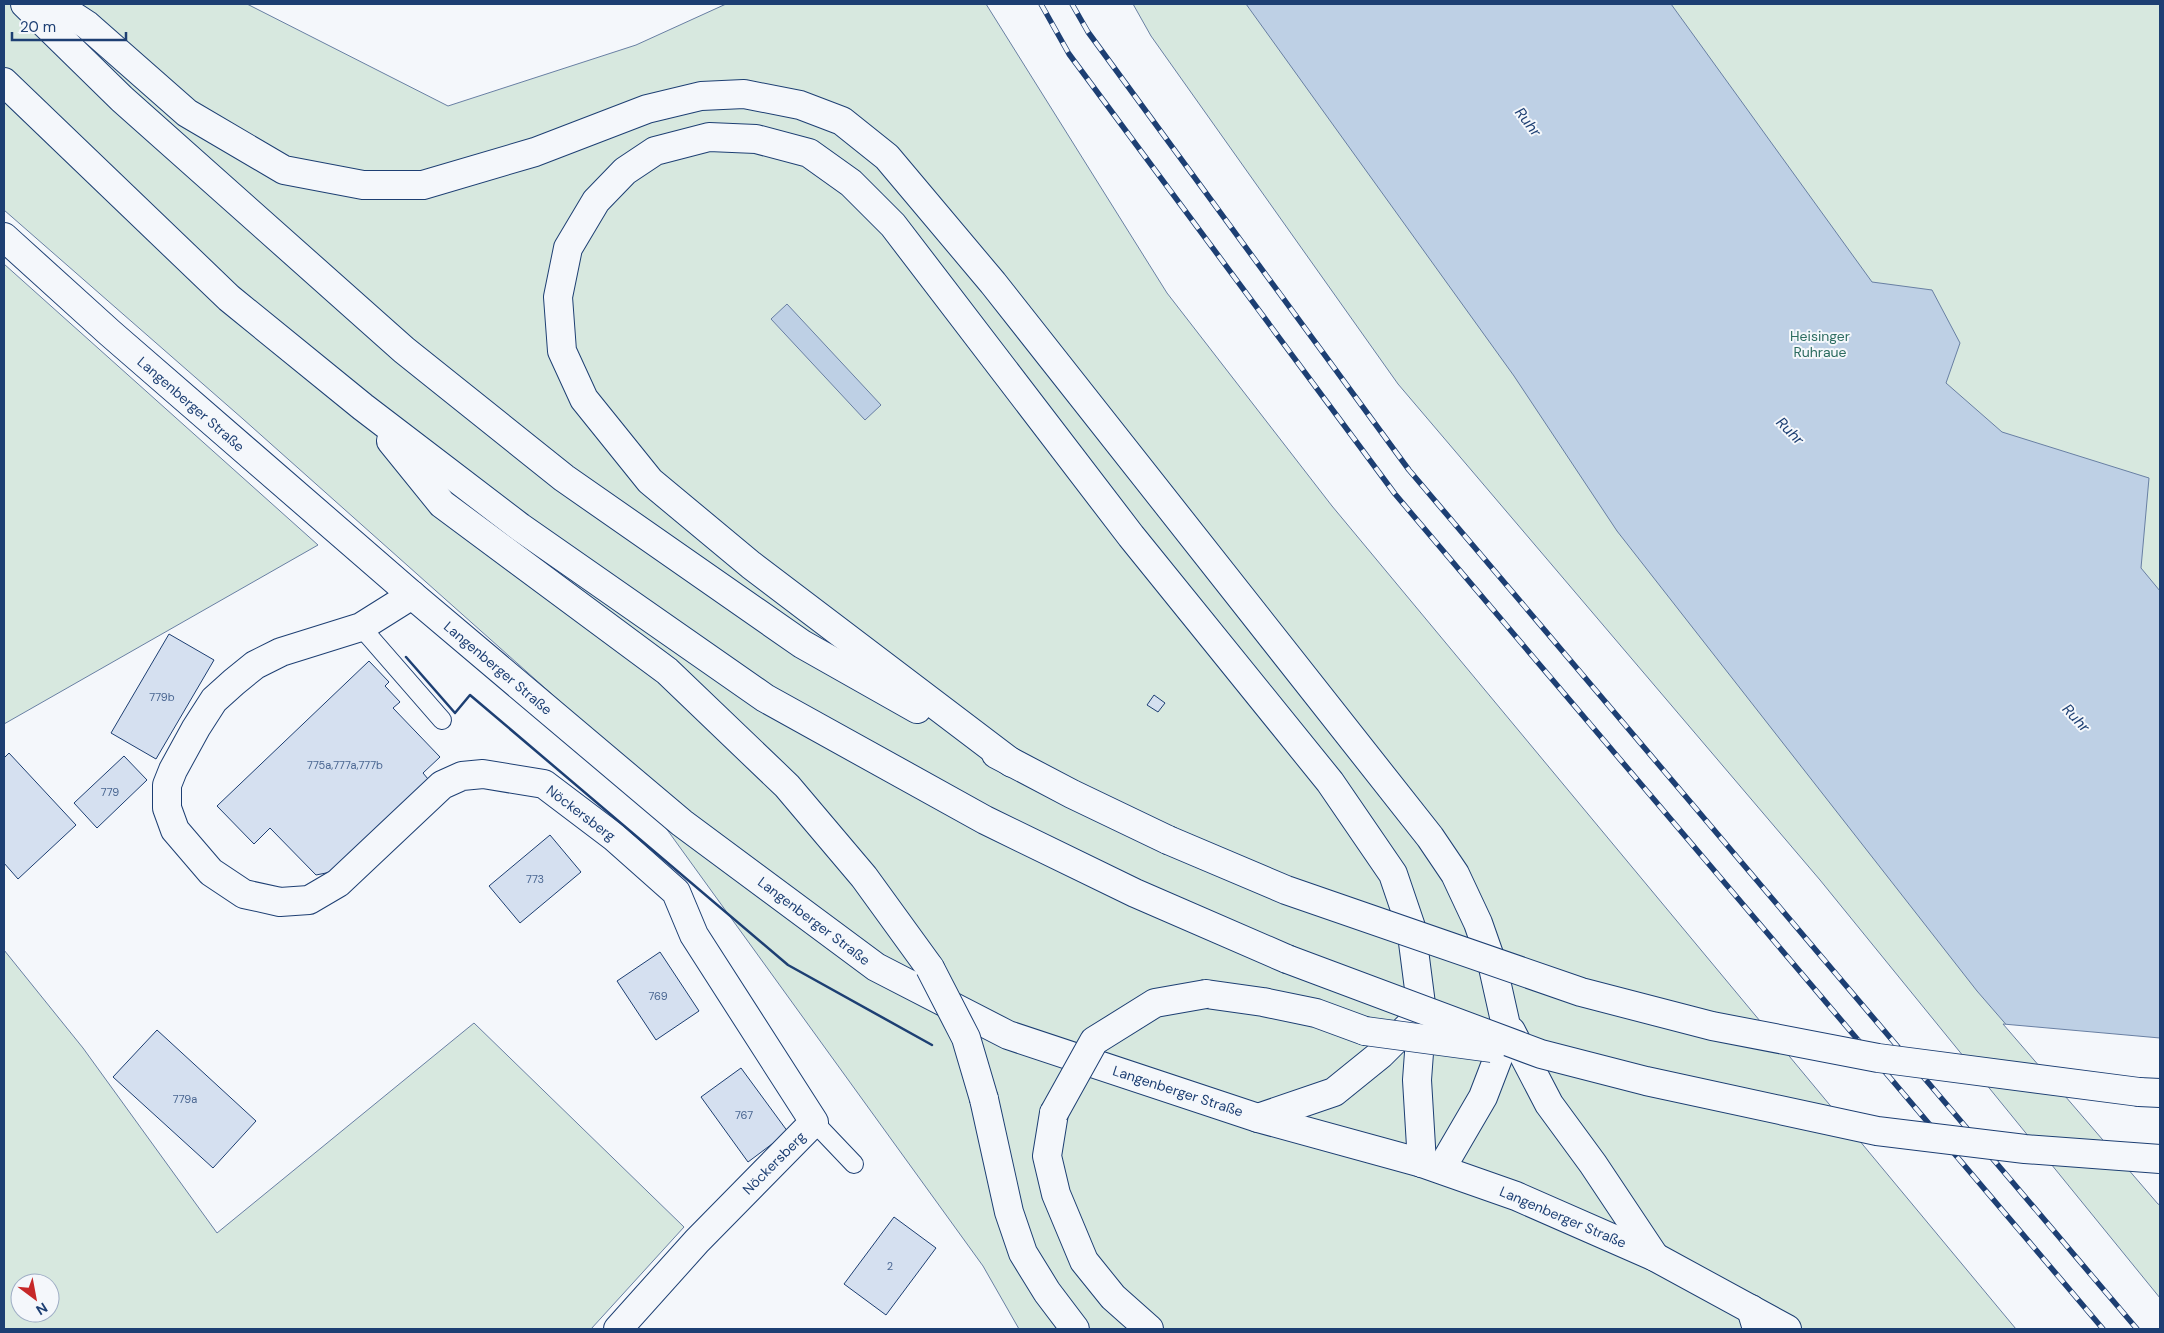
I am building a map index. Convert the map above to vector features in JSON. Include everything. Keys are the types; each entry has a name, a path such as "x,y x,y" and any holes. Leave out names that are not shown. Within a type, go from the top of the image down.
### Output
{"main road":[{"path":"25,4 122,99 397,344 564,478 802,644 1012,763 1168,840 1286,890 1581,992 1702,1024 1878,1058 2160,1093"},
{"path":"55,4 87,25 187,113 284,170 363,185 423,185 535,152 647,109 701,96 744,94 800,105 842,121 887,156 993,283 1430,837 1455,874 1478,923 1492,963 1505,1021 1549,1104 1593,1164 1655,1257"},
{"path":"4,82 229,298 363,407 520,526 764,698 985,820 1136,893 1287,959 1541,1054 1646,1081 1877,1131 2025,1149 2160,1159"},
{"path":"1012,763 752,565 650,481 584,399 562,351 558,296 568,248 596,201 625,171 655,151 709,137 756,139 809,153 850,183 893,225 1131,536 1330,782 1394,874 1411,928 1422,1012 1417,1080 1432,1166"},
{"name":"Langenberger Straße","path":"4,237 110,333 412,595 682,823 876,967 1008,1034 1258,1118 1432,1166 1516,1196 1655,1257 1754,1319 1787,1329"},
{"path":"363,407 442,504 667,671 787,786 864,876 930,968 966,1038 984,1099 1009,1212 1023,1253 1047,1292 1075,1329"},
{"name":"Nöckersberg","path":"412,595 361,627 280,652 255,666 234,682 214,700 196,728 168,785 167,808 175,830 211,872 244,894 280,902 309,900 338,883 442,785 462,776 483,774 544,784 614,837 676,892 694,935 814,1122 697,1241 618,1329"},
{"path":"1150,1329 1113,1297 1084,1261 1056,1194 1047,1156 1054,1113 1094,1041 1155,1003 1206,994 1262,1002 1316,1014 1365,1031 1541,1054"},
{"path":"1258,1118 1334,1092 1381,1054 1422,1012"},
{"path":"1432,1166 1484,1097 1498,1058 1505,1021"}],"lane":[{"path":"361,627 442,720"},
{"path":"814,1122 854,1164"}],"green space":[{"path":"4,4 247,4 448,106 636,45 726,4 986,4 1167,293 1332,506 2016,1329 1019,1329 983,1266 600,737 243,419 4,210"},
{"name":"Heisinger Ruhraue","path":"1133,4 2160,4 2160,1298 1820,880 1398,384 1151,36"},
{"path":"4,264 318,545 4,724"},
{"path":"4,950 83,1048 217,1233 474,1023 684,1227 591,1329 4,1329"}],"water":[{"name":"Heisinger Ruhraue","path":"1246,4 1671,4 1872,282 1932,290 1960,343 1946,383 2002,432 2149,478 2141,568 2160,591 2160,1202 1977,991 1617,531 1514,376"},
{"path":"787,304 881,405 865,420 771,319"}],"pier":[{"path":"2003,1024 2160,1038 2160,1205 2158,1204"}],"building":[{"path":"169,634 214,660 156,759 111,733"},
{"path":"369,661 389,682 385,686 400,702 393,708 440,757 423,773 428,779 331,872 316,875 270,828 254,844 217,806"},
{"path":"1154,695 1165,703 1158,712 1147,705"},
{"path":"9,753 76,825 18,879 4,863 4,758"},
{"path":"124,756 147,780 97,828 74,803"},
{"path":"550,835 581,872 520,923 489,886"},
{"path":"660,952 699,1011 656,1040 617,981"},
{"path":"157,1030 256,1121 213,1168 113,1077"},
{"path":"741,1068 788,1132 748,1162 701,1097"},
{"path":"894,1217 936,1248 886,1315 844,1284"}],"railway":[{"path":"1041,4 1069,54 1395,494 2103,1329"},
{"path":"1072,4 1088,32 1409,470 2137,1329"}],"wall":[{"path":"406,657 455,713 470,695 788,965 932,1045"}],"water label":[{"name":"Ruhr","path":"1528,122"},
{"name":"Ruhr","path":"1790,431"},
{"name":"Ruhr","path":"2076,718"}]}
